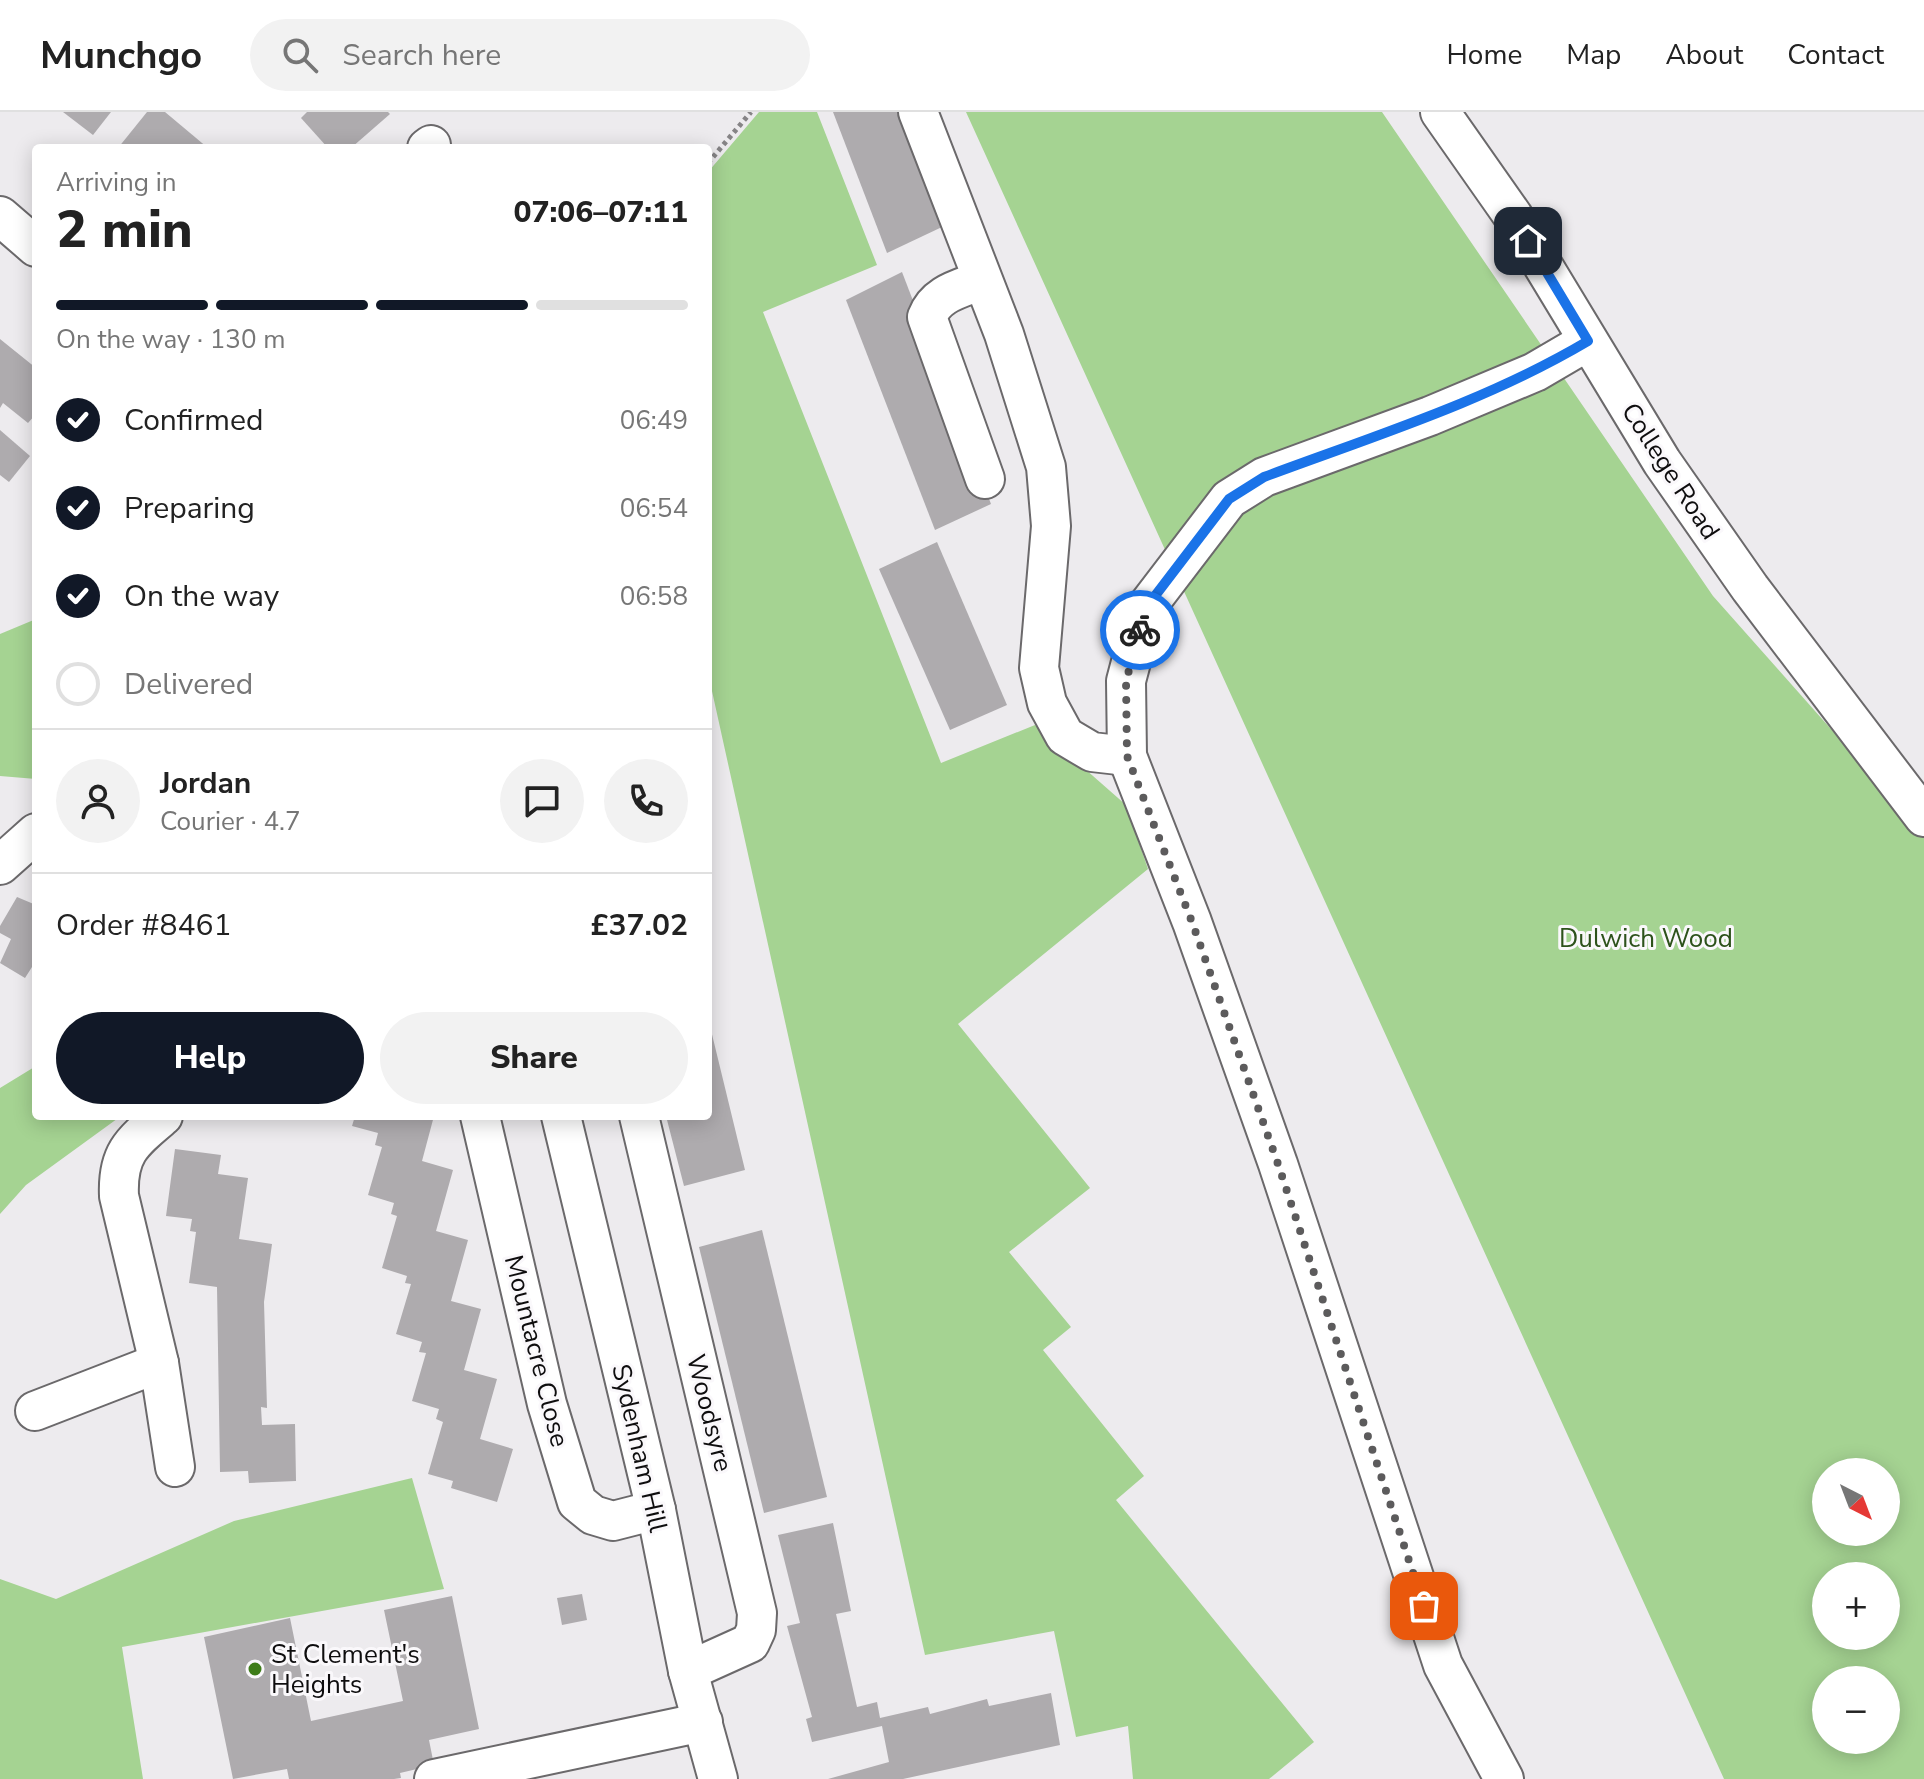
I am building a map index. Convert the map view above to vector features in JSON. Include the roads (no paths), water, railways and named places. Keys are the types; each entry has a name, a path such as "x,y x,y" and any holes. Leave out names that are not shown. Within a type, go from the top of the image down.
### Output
{"street":[{"path":"918,112 1004,334 1046,467 1051,526 1039,668 1047,703 1065,736 1092,752 1127,756"},
{"name":"College Road","path":"1440,112 1513,216 1662,462 1750,588 1924,817"},
{"path":"0,216 32,244"},
{"path":"982,280 940,297 931,304 927,317 985,479"},
{"path":"1504,1779 1443,1665 1273,1150 1192,922 1127,756 1126,681 1145,609 1229,499 1264,477 1430,416 1535,372 1588,341"},
{"path":"0,865 32,837"},
{"path":"158,1120 140,1136 117,1167 119,1196 159,1363 175,1467"},
{"name":"Mountacre Close","path":"481,1120 547,1404 577,1502 593,1515 613,1521 656,1510"},
{"name":"Sydenham Hill","path":"562,1120 656,1510 688,1671 718,1779"},
{"name":"Woodsyre","path":"640,1120 757,1613 756,1630 750,1643 688,1671"},
{"path":"35,1411 159,1363"},
{"path":"434,1779 703,1722"}],"place":[{"name":"St Clement's Heights","path":"255,1669"}],"park label":[{"name":"Dulwich Wood","path":"1646,938"}]}
